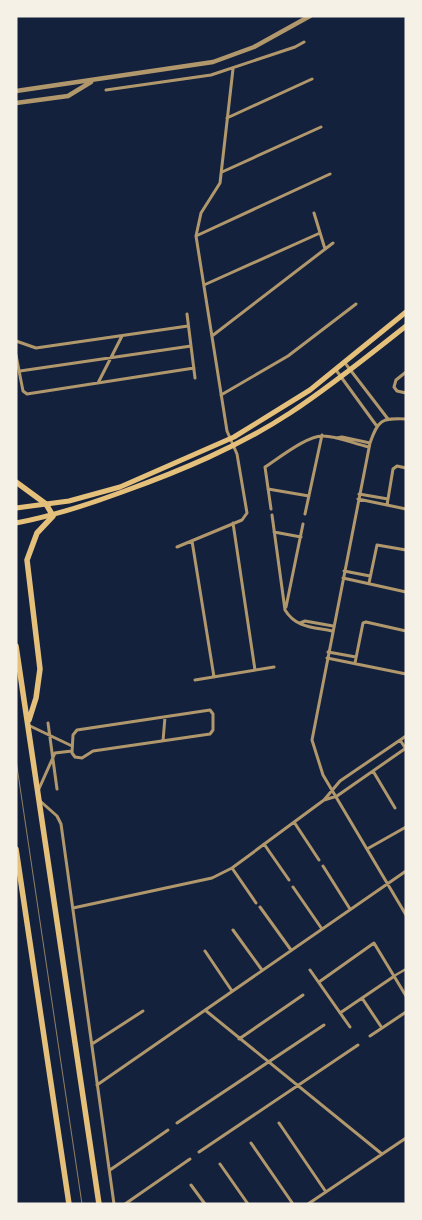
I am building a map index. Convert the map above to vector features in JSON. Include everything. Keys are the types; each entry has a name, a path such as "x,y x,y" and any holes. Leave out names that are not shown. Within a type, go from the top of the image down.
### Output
{"main road":[{"path":"16,508 69,501 120,487 230,439 297,399 345,363 406,312"},
{"path":"16,523 53,516 150,482 234,446 289,414 342,377 406,326"},
{"path":"16,482 46,504 53,516"},
{"path":"28,724 36,698 40,668 27,560 36,533 53,516"},
{"path":"16,646 99,1204"},
{"path":"16,849 69,1204"}],"street":[{"path":"16,91 213,62 254,47 310,16"},
{"path":"106,90 212,75 295,47 304,42"},
{"path":"177,547 244,518 247,513 234,446 227,431 196,236 201,213 218,189 222,172 233,68"},
{"path":"227,118 312,79"},
{"path":"16,103 68,96 95,80"},
{"path":"222,172 321,126"},
{"path":"196,236 330,174"},
{"path":"314,213 325,249"},
{"path":"204,285 320,233"},
{"path":"212,336 333,243"},
{"path":"221,395 288,356 356,304"},
{"path":"186,314 195,378"},
{"path":"16,341 36,348 188,326"},
{"path":"98,383 122,335"},
{"path":"20,371 191,346"},
{"path":"16,355 23,391 26,394 194,368"},
{"path":"345,363 388,418"},
{"path":"336,370 376,425"},
{"path":"406,372 396,380 394,387 397,391 406,393"},
{"path":"405,913 318,764 312,740 369,445 376,425 388,418 406,419"},
{"path":"271,509 265,467 312,437 322,435 336,438 342,436 369,445"},
{"path":"306,514 322,435"},
{"path":"387,505 393,469 397,466 406,468"},
{"path":"268,489 309,496"},
{"path":"359,494 388,499"},
{"path":"358,499 406,509"},
{"path":"272,515 286,610 292,619 303,626 332,631"},
{"path":"233,523 256,670"},
{"path":"286,610 303,524"},
{"path":"274,532 301,537"},
{"path":"192,540 214,677"},
{"path":"369,584 377,545 406,550"},
{"path":"344,571 370,576"},
{"path":"343,578 406,592"},
{"path":"300,623 305,621 333,626"},
{"path":"355,663 362,626 365,622 406,630"},
{"path":"328,652 356,658"},
{"path":"327,658 406,674"},
{"path":"195,680 274,667"},
{"path":"210,710 213,713 213,730 210,734 163,741 93,751 80,758 73,756 72,748 73,736 77,730 210,710"},
{"path":"163,741 166,717"},
{"path":"48,723 57,788"},
{"path":"28,724 72,748"},
{"path":"324,800 332,788 406,736"},
{"path":"73,908 212,878 232,868 324,800 337,796 406,749 400,740"},
{"path":"38,792 56,753 72,748"},
{"path":"373,771 395,808"},
{"path":"39,800 57,816 61,824 114,1204"},
{"path":"294,822 319,860"},
{"path":"367,849 406,827"},
{"path":"264,844 289,880"},
{"path":"323,866 350,909"},
{"path":"232,868 256,903"},
{"path":"97,1086 406,871"},
{"path":"293,887 322,929"},
{"path":"260,907 291,950"},
{"path":"233,930 262,970"},
{"path":"318,982 374,943 406,996"},
{"path":"205,951 232,991"},
{"path":"340,1013 406,969"},
{"path":"310,970 350,1027"},
{"path":"239,1039 303,995"},
{"path":"362,998 382,1028"},
{"path":"205,1010 296,1086 382,1154"},
{"path":"92,1044 143,1011"},
{"path":"370,1036 406,1012"},
{"path":"178,1123 261,1066 269,1064 324,1025"},
{"path":"199,1152 358,1045"},
{"path":"279,1123 326,1192"},
{"path":"110,1170 168,1130"},
{"path":"308,1204 406,1138"},
{"path":"251,1143 293,1204"},
{"path":"125,1204 190,1159"},
{"path":"220,1164 248,1204"},
{"path":"191,1185 204,1204"}],"tram line":[{"path":"16,760 82,1204"}]}
